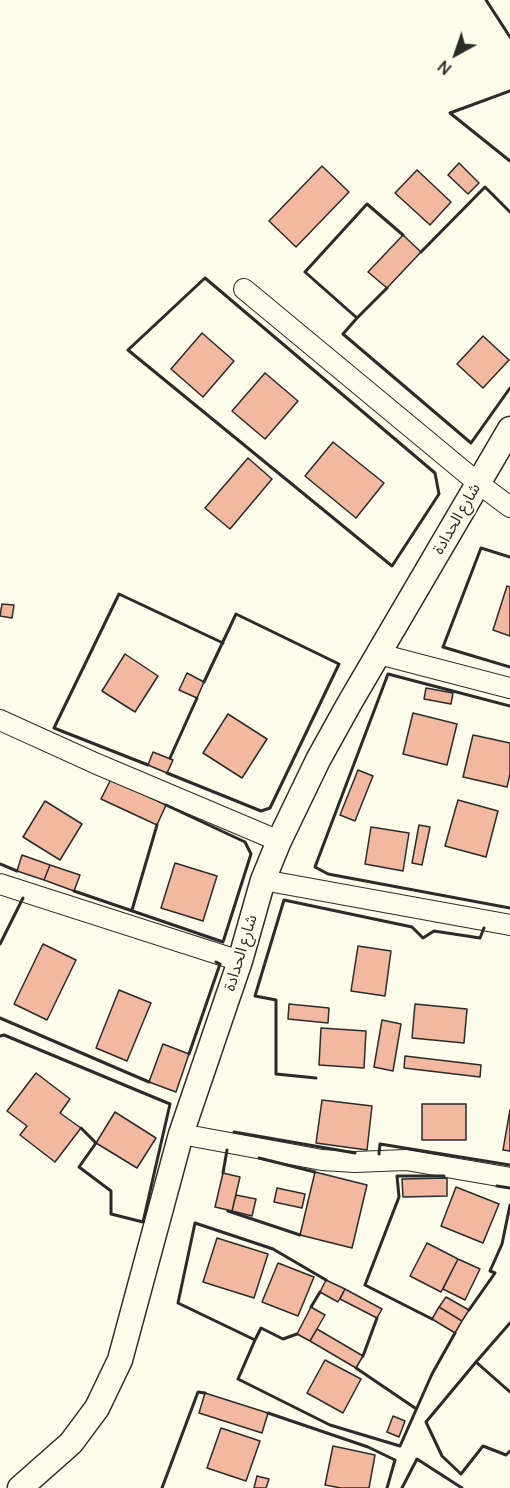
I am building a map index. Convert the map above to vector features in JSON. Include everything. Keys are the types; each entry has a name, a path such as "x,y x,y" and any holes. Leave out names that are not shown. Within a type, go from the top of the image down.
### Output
{"street":[{"path":"244,290 510,507"},
{"name":"شارع الحدادة","path":"20,1488 71,1443 97,1408 120,1360 181,1134 240,961 263,880 279,841 318,760 510,429"},
{"path":"379,654 510,688"},
{"path":"0,720 279,841"},
{"path":"263,880 510,925"},
{"path":"0,884 240,961"},
{"path":"181,1134 322,1160 355,1162 405,1160 510,1178"}],"building":[{"path":"459,163 479,183 468,194 448,175"},
{"path":"322,166 349,192 296,247 269,221"},
{"path":"417,170 451,202 430,225 395,193"},
{"path":"403,235 421,252 387,288 368,272"},
{"path":"202,333 234,361 203,397 171,369"},
{"path":"483,336 509,360 483,388 457,364"},
{"path":"265,373 298,401 265,439 232,411"},
{"path":"333,442 384,483 356,518 305,476"},
{"path":"248,458 272,479 230,529 205,508"},
{"path":"507,586 510,587 510,636 493,630"},
{"path":"2,604 14,605 12,618 0,616"},
{"path":"125,654 158,676 135,712 102,691"},
{"path":"187,673 204,682 197,698 179,690"},
{"path":"426,688 453,693 451,704 424,699"},
{"path":"413,713 457,724 447,765 403,754"},
{"path":"228,714 267,739 242,778 203,753"},
{"path":"473,735 510,743 510,774 507,787 463,777"},
{"path":"153,752 173,760 167,773 148,765"},
{"path":"358,770 373,776 355,821 340,815"},
{"path":"111,779 166,805 157,825 101,799"},
{"path":"458,800 498,811 486,857 445,846"},
{"path":"45,801 82,824 60,860 23,837"},
{"path":"419,825 430,827 422,865 412,863"},
{"path":"371,827 409,833 403,871 365,864"},
{"path":"22,855 50,865 44,880 17,871"},
{"path":"175,863 217,876 203,921 161,908"},
{"path":"50,865 80,875 74,891 44,880"},
{"path":"43,944 76,960 47,1020 14,1004"},
{"path":"358,946 391,951 385,996 351,991"},
{"path":"119,990 151,1003 127,1061 96,1048"},
{"path":"289,1004 329,1008 328,1023 288,1019"},
{"path":"415,1004 467,1009 464,1043 412,1038"},
{"path":"382,1020 401,1024 393,1071 374,1067"},
{"path":"321,1028 366,1031 364,1068 319,1065"},
{"path":"163,1044 189,1054 176,1092 149,1082"},
{"path":"405,1056 481,1065 480,1077 404,1068"},
{"path":"36,1073 70,1099 60,1113 81,1128 55,1162 20,1135 27,1126 7,1111"},
{"path":"322,1100 372,1106 367,1150 316,1143"},
{"path":"422,1104 466,1104 466,1140 422,1140"},
{"path":"510,1110 510,1151 503,1150"},
{"path":"115,1112 156,1138 137,1168 96,1143"},
{"path":"315,1172 367,1185 352,1248 300,1235"},
{"path":"223,1173 240,1177 232,1211 215,1207"},
{"path":"447,1178 447,1196 403,1197 402,1179"},
{"path":"456,1187 499,1204 483,1243 441,1226"},
{"path":"277,1188 305,1194 302,1208 274,1202"},
{"path":"236,1195 256,1199 252,1216 232,1211"},
{"path":"217,1238 268,1254 254,1298 203,1282"},
{"path":"427,1243 458,1259 441,1292 410,1276"},
{"path":"458,1259 480,1269 465,1300 443,1289"},
{"path":"278,1263 314,1277 298,1316 262,1302"},
{"path":"326,1280 345,1289 338,1302 320,1292"},
{"path":"345,1289 382,1309 377,1318 340,1299"},
{"path":"446,1297 469,1310 462,1321 439,1307"},
{"path":"311,1307 325,1315 310,1341 297,1334"},
{"path":"439,1307 462,1321 455,1333 432,1319"},
{"path":"317,1329 363,1356 356,1368 310,1341"},
{"path":"325,1360 361,1379 343,1413 307,1393"},
{"path":"205,1393 268,1413 262,1433 199,1413"},
{"path":"393,1416 405,1421 399,1437 387,1432"},
{"path":"221,1428 260,1441 246,1481 207,1468"},
{"path":"333,1446 375,1455 369,1488 341,1488 325,1485"},
{"path":"257,1476 269,1479 266,1488 254,1488"}],"wall":[{"path":"486,0 510,37"},
{"path":"510,91 450,113 510,161"},
{"path":"421,252 485,187 510,212"},
{"path":"403,235 367,204 305,272 357,318 343,334 471,443 510,388"},
{"path":"205,278 435,473 439,494 392,566 128,350 205,278"},
{"path":"357,318 387,288"},
{"path":"510,557 481,548 443,647 510,667"},
{"path":"148,765 54,728 119,594 223,643"},
{"path":"167,773 261,811 270,808 339,664 236,614 204,682"},
{"path":"510,706 388,674 315,867 328,874 510,908"},
{"path":"170,758 197,698"},
{"path":"74,891 223,942 251,854 245,842 166,805"},
{"path":"132,910 157,825"},
{"path":"0,864 17,871"},
{"path":"0,944 23,898"},
{"path":"316,1078 276,1074 276,1000 255,996 284,900 412,927 423,938 434,931 480,938 484,928"},
{"path":"189,1054 220,964 216,962"},
{"path":"0,1018 149,1082"},
{"path":"0,1036 4,1035 170,1104 143,1222 111,1214 111,1191 79,1167 96,1143 81,1128"},
{"path":"234,1132 355,1153"},
{"path":"379,1154 380,1144 510,1165"},
{"path":"223,1173 227,1150"},
{"path":"259,1158 315,1172"},
{"path":"432,1319 365,1285 399,1197 397,1176 444,1176"},
{"path":"497,1186 510,1188"},
{"path":"469,1310 495,1273 490,1271 502,1244 510,1205"},
{"path":"228,1211 300,1235"},
{"path":"326,1280 273,1249 195,1223 178,1303 255,1340 238,1379 330,1425 400,1446 432,1374 455,1333"},
{"path":"311,1307 320,1292"},
{"path":"363,1356 377,1318"},
{"path":"510,1323 476,1362 510,1392"},
{"path":"255,1340 261,1328 283,1339 297,1334"},
{"path":"476,1362 426,1422 442,1456 461,1474 483,1446 506,1455 510,1451"},
{"path":"356,1368 415,1408"},
{"path":"162,1488 198,1392 205,1393"},
{"path":"268,1413 368,1447 395,1460 387,1488"},
{"path":"402,1488 417,1459 462,1488"}]}
